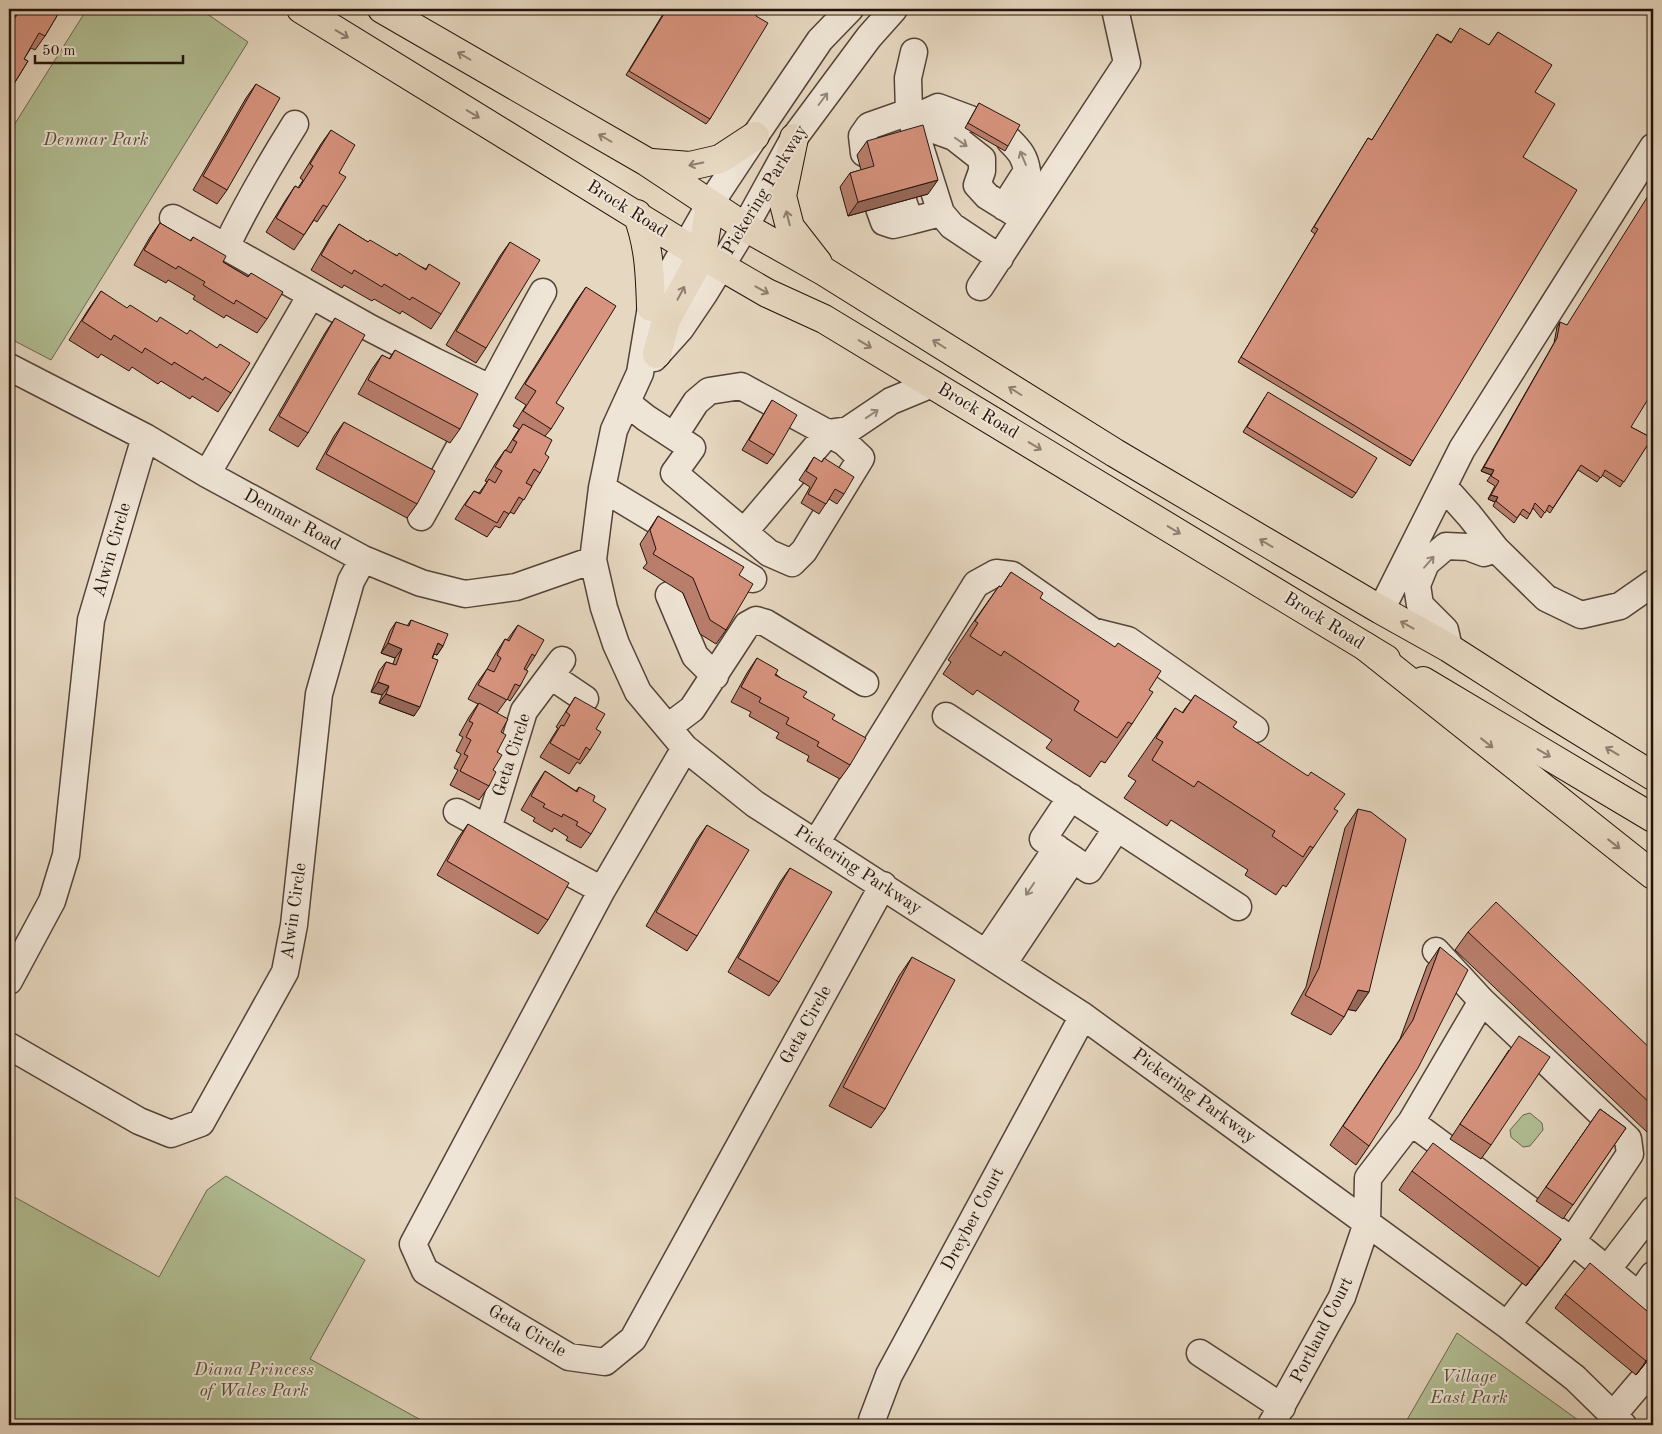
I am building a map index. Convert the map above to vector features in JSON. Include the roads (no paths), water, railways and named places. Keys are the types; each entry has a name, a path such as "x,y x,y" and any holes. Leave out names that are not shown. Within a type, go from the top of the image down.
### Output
{"main road":[{"name":"Brock Road","path":"300,9 703,255 767,293 824,319 1366,647 1653,818"},
{"name":"Brock Road","path":"382,9 647,162 745,227 825,272 1115,453 1449,648 1548,712 1653,776"},
{"path":"647,162 690,166 720,159 755,136"},
{"path":"794,138 782,196 790,227 825,272"},
{"path":"648,364 666,320 703,255 710,204"},
{"path":"637,214 644,231 650,263 651,307"},
{"path":"1366,647 1653,875"}],"street":[{"path":"820,9 820,40"},
{"name":"Pickering Parkway","path":"710,204 820,40 850,9"},
{"name":"Pickering Parkway","path":"894,9 869,37 794,138 745,227 703,255 651,307 648,364 614,430 602,488 593,560 604,608 616,644 638,692 685,748 755,804 1083,1016 1367,1222 1575,1378 1618,1420 1653,1368"},
{"path":"1014,213 1127,63 1115,9"},
{"path":"914,52 908,78 941,213 952,226 1000,258"},
{"path":"864,153 862,136 869,126 885,119 938,107 970,119"},
{"path":"916,113 932,129 954,137 982,159 982,171 977,185 987,196 1014,213"},
{"path":"885,119 890,146"},
{"path":"226,248 236,225 272,160 295,124"},
{"path":"980,287 1000,258 1027,172 1026,161 1022,152 1010,141"},
{"path":"1381,610 1462,449 1653,147"},
{"path":"897,210 941,213"},
{"path":"173,218 434,361 490,388"},
{"path":"421,517 462,446 490,388 543,292"},
{"path":"207,474 311,295"},
{"name":"Denmar Road","path":"9,367 145,437 207,474 363,559 421,583 465,594 516,587 593,560"},
{"path":"744,532 828,433 848,430 891,401 932,384"},
{"path":"627,404 646,418 692,448 674,473 769,553 792,562 804,551 860,458 844,442 741,386 709,391 696,402 674,436"},
{"name":"Alwin Circle","path":"9,981 52,901 66,855 91,620 145,437"},
{"path":"1444,487 1496,549 1546,598 1581,615 1620,606 1653,582"},
{"path":"602,488 753,579"},
{"path":"1449,648 1445,630 1420,605 1417,585 1426,563 1446,546 1468,547 1484,553 1496,549"},
{"name":"Alwin Circle","path":"9,1046 147,1124 171,1134 201,1123 285,972 294,925 319,694 351,580 363,559"},
{"path":"816,843 976,584 996,572 1012,575 1092,631 1128,640 1255,729"},
{"path":"669,595 695,656 715,676"},
{"path":"668,727 692,709 715,676 746,625 756,620 766,624 865,683"},
{"name":"Geta Circle","path":"488,829 524,711 556,668 585,699"},
{"path":"946,716 1238,907"},
{"name":"Geta Circle","path":"685,748 602,890 413,1244 425,1271 569,1357 605,1362 633,1339 883,886"},
{"path":"1071,798 1044,839 1089,870 1117,828"},
{"path":"457,812 602,890"},
{"path":"994,958 1065,854"},
{"path":"1436,951 1482,1001 1628,1139 1630,1154 1572,1241 1506,1326"},
{"path":"1367,1222 1368,1178 1411,1122 1482,1001"},
{"name":"Dreyber Court","path":"873,1425 872,1420 889,1375 1083,1016"},
{"path":"1411,1122 1572,1241 1607,1270 1648,1292"},
{"path":"1607,1270 1653,1210"},
{"name":"Portland Court","path":"1200,1353 1277,1416 1342,1297 1367,1222"}],"park label":[{"name":"Denmar Park","path":"96,140"},
{"name":"Diana Princess of Wales Park","path":"254,1380"},
{"name":"Village East Park","path":"1469,1387"}]}
